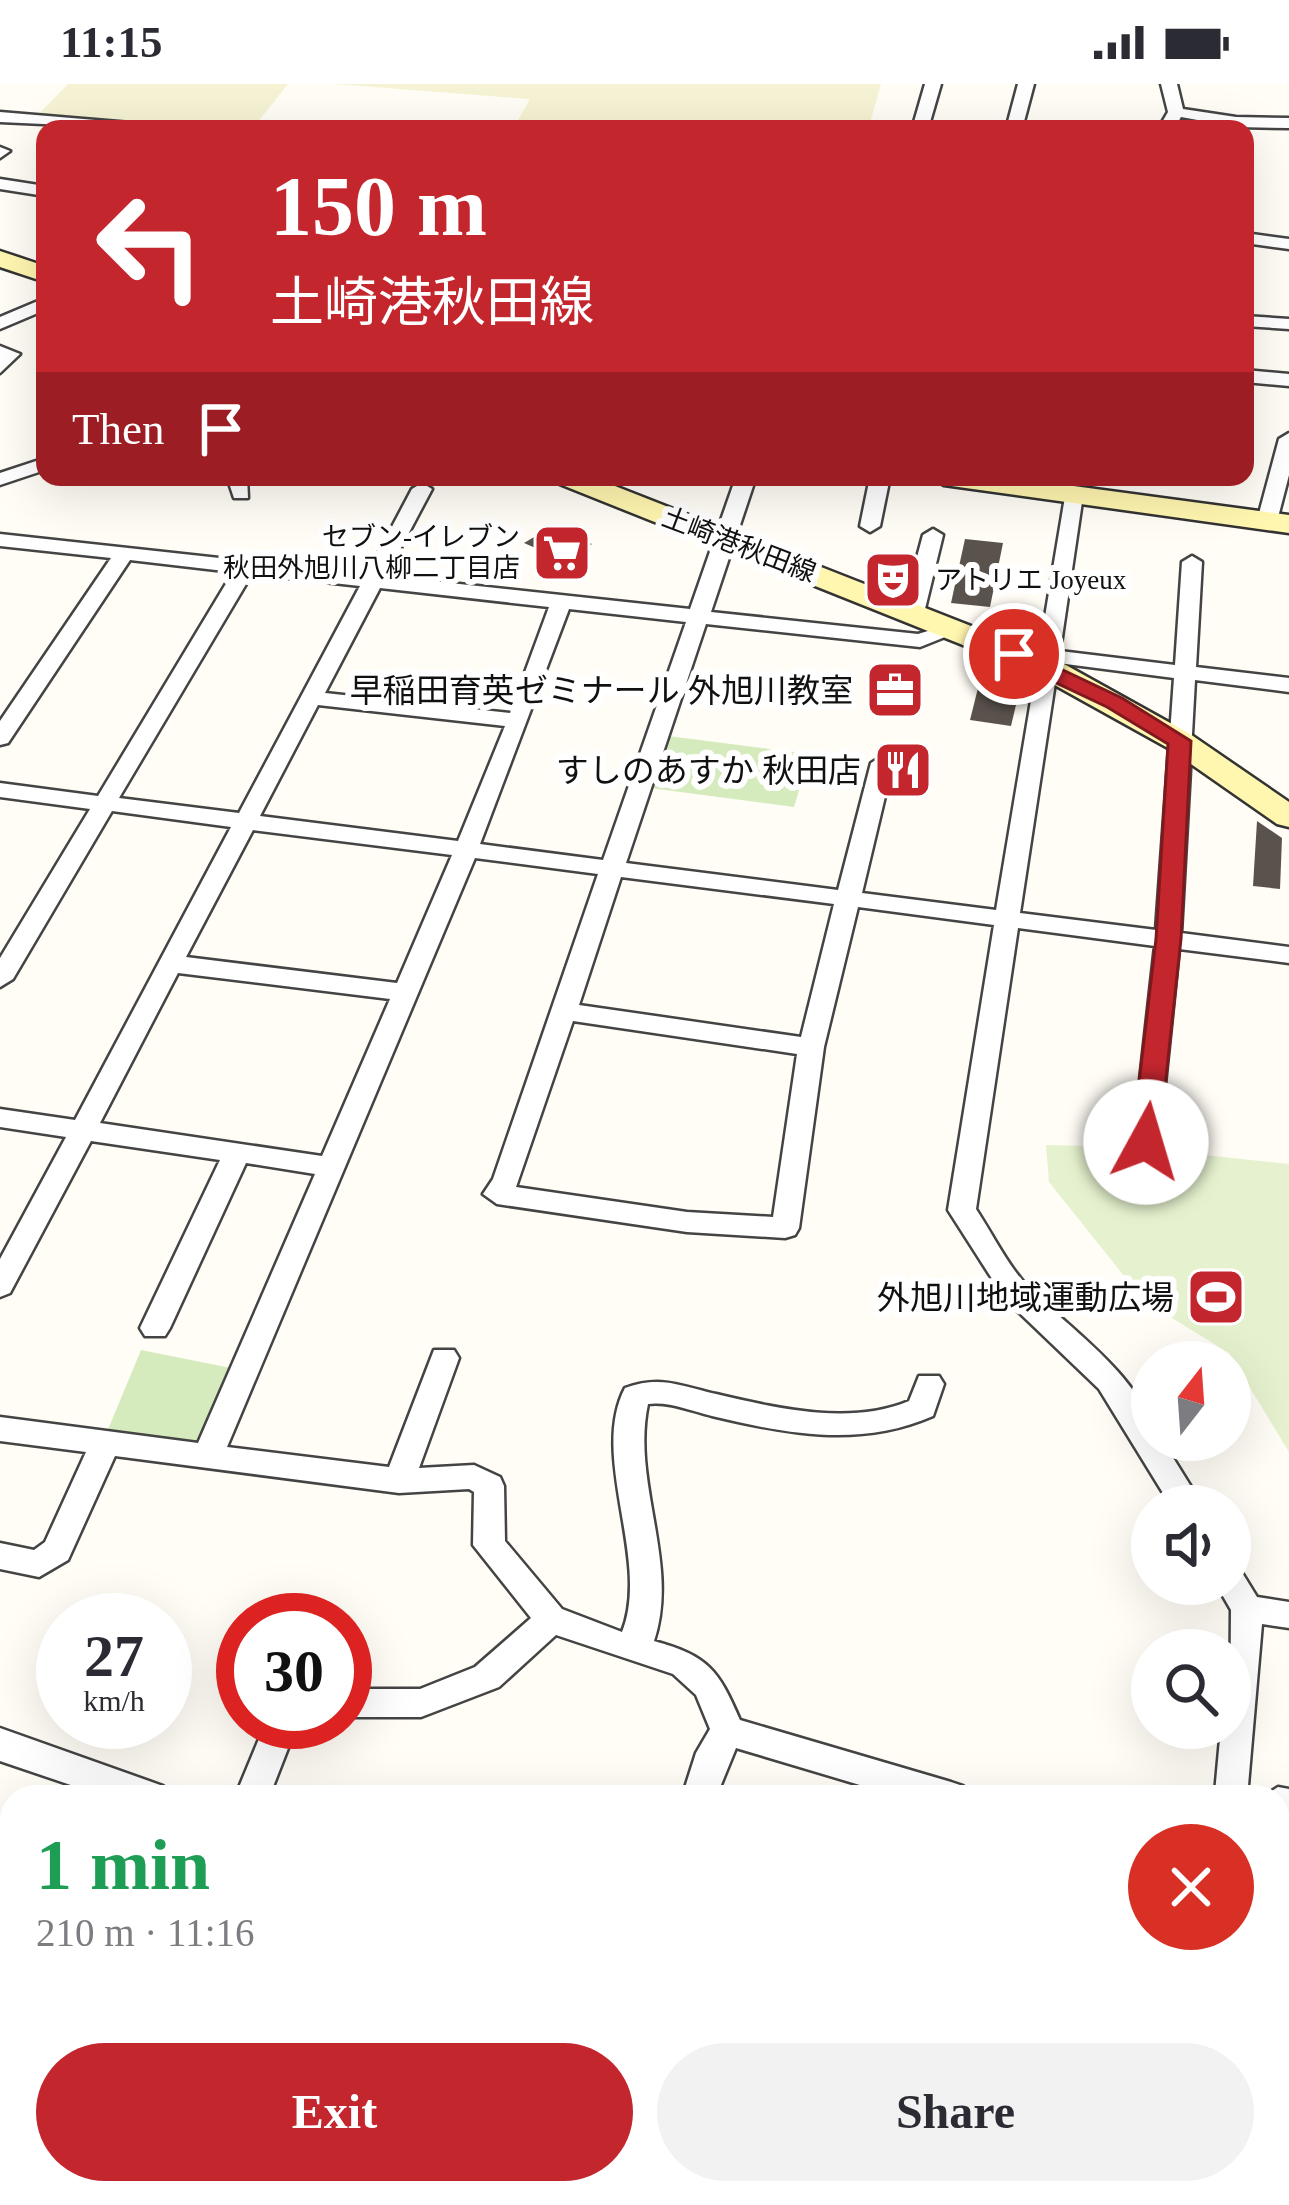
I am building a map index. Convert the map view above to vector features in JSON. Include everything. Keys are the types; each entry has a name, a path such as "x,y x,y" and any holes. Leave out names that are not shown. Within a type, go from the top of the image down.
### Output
{"main road":[{"path":"0,258 36,272"},
{"name":"土崎港秋田線","path":"590,486 1047,662 1179,741 1289,817"},
{"path":"1008,486 1278,522"}],"street":[{"path":"923,120 934,84"},
{"path":"1016,120 1026,84"},
{"path":"1169,84 1176,112 1171,120"},
{"path":"1176,112 1251,120"},
{"path":"0,117 36,120"},
{"path":"1254,120 1289,124"},
{"path":"0,184 36,190"},
{"path":"1254,239 1289,244"},
{"path":"0,324 36,307"},
{"path":"1254,322 1289,324"},
{"path":"0,351 11,354 0,368"},
{"path":"1254,377 1289,380"},
{"path":"1278,522 1289,440"},
{"path":"0,479 36,467"},
{"path":"743,486 506,1180 496,1194 687,1222 785,1228 812,1046 882,763"},
{"path":"870,526 878,486"},
{"path":"0,1286 422,489"},
{"path":"1073,495 962,1210 1016,1292 1109,1381 1173,1485"},
{"path":"913,613 933,535"},
{"path":"0,540 920,641 954,629"},
{"path":"0,738 124,554"},
{"path":"1146,1142 1168,939 1192,562"},
{"path":"0,979 109,804 246,567"},
{"path":"207,1458 518,721 561,603"},
{"path":"1047,662 1289,686"},
{"path":"311,698 518,721"},
{"path":"0,790 1289,955"},
{"path":"174,964 403,992"},
{"path":"564,1011 812,1046"},
{"path":"0,1118 328,1166"},
{"path":"155,1328 237,1153"},
{"path":"399,1481 444,1358"},
{"path":"626,1648 640,1636 647,1568 633,1497 631,1409 636,1396 653,1390 772,1418 858,1424 902,1420 922,1408 929,1384"},
{"path":"0,1429 399,1481 474,1477 489,1486 489,1545 551,1619 626,1648 683,1663 709,1686 728,1731"},
{"path":"0,1556 39,1564 57,1551 105,1444"},
{"path":"1251,1599 1289,1615"},
{"path":"1230,1785 1238,1605"},
{"path":"372,1703 421,1703 488,1677 551,1619"},
{"path":"703,1785 713,1753 728,1731"},
{"path":"728,1731 910,1785"},
{"path":"0,1742 12,1751 115,1785"},
{"path":"257,1785 270,1749"}],"shaded area":[{"path":"68,84 288,84 259,120 37,116"},
{"path":"335,84 881,84 871,120 518,120 530,99"}],"green space":[{"path":"668,736 810,754 794,807 650,788"},
{"name":"外旭川地域運動広場","path":"1046,1145 1128,1147 1289,1164 1289,1452 1251,1389 1251,1341 1209,1341 1154,1307 1049,1182"},
{"path":"141,1350 231,1368 199,1444 107,1432"}],"building":[{"name":"セブン-イレブン 秋田外旭川八柳二丁目店","path":"551,527 592,544 565,561 524,543"},
{"path":"965,539 1003,543 990,607 951,603"},
{"name":"早稲田育英ゼミナール 外旭川教室","path":"881,674 916,678 910,707 875,703"},
{"path":"979,684 1020,688 1011,726 970,720"},
{"path":"1257,821 1282,838 1280,889 1253,886"}],"place":[{"name":"セブン-イレブン 秋田外旭川八柳二丁目店","path":"562,553"},
{"name":"アトリエ Joyeux","path":"893,580"},
{"name":"早稲田育英ゼミナール 外旭川教室","path":"895,690"},
{"name":"すしのあすか 秋田店","path":"903,770"},
{"name":"外旭川地域運動広場","path":"1216,1297"}],"route":[{"path":"1014,654 1179,741 1168,939 1146,1142"}]}
